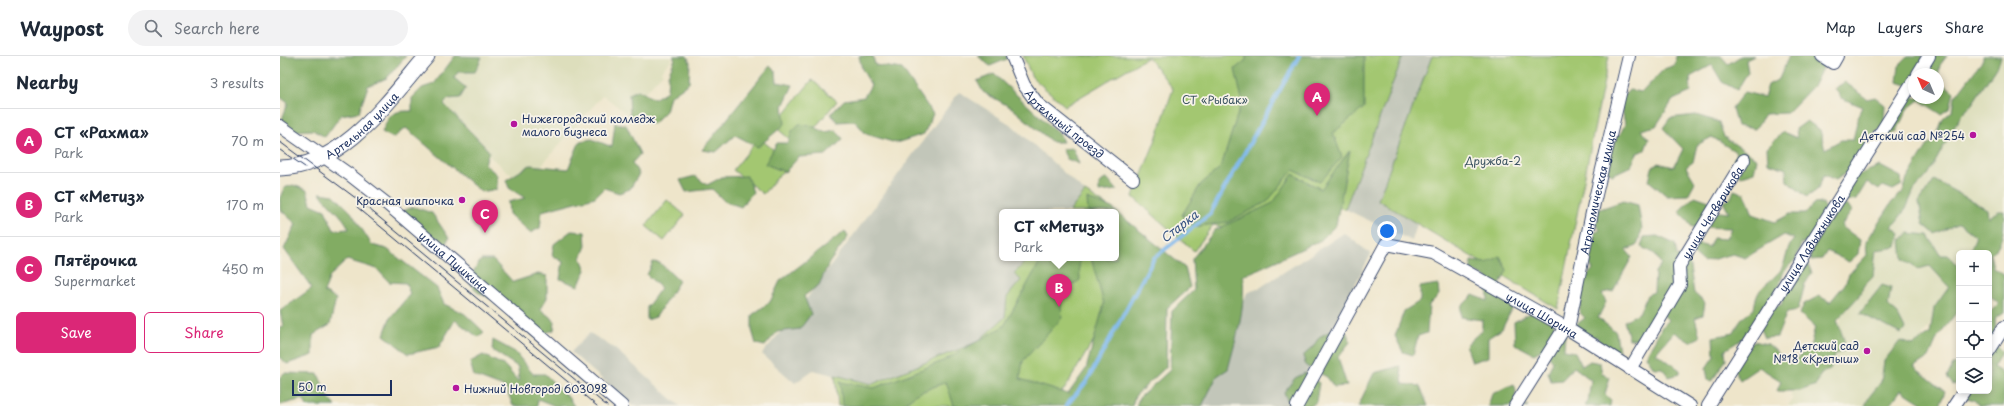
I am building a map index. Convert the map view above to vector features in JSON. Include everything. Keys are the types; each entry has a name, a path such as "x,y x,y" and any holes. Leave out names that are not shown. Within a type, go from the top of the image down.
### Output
{"street":[{"name":"Артельная улица","path":"280,168 298,167 325,157 351,139 391,98 427,56"},
{"name":"Артельный проезд","path":"1012,56 1024,85 1038,104 1133,179"},
{"name":"Агрономическая улица","path":"1566,328 1629,56"},
{"path":"1822,56 1833,63 1837,56"},
{"path":"1922,68 1929,56"},
{"name":"улица Ладыжникова","path":"1708,406 1908,89"},
{"name":"улица Пушкина","path":"280,126 325,157 387,204 622,406"},
{"name":"улица Четверикова","path":"1630,369 1680,285 1679,266 1744,160"},
{"name":"улица Шорина","path":"1297,406 1386,244 1433,253 1566,328 1690,406"},
{"path":"1992,346 2004,327"},
{"path":"1515,406 1566,328"},
{"path":"1954,406 1962,394"}],"shaded area":[{"name":"Нижегородский колледж малого бизнеса","path":"459,56 670,56 672,59 661,71 663,73 626,113 603,95 524,185 422,101"},
{"path":"1403,56 1432,56 1378,200 1417,224 1412,241 1345,209"},
{"path":"1991,56 2004,56 2004,215 1982,250 1956,250 1956,286 1954,286 1878,406 1788,406 1793,398 1790,396 1799,381 1802,382 1841,321 1840,317 1873,264 1870,262 1884,242 1878,238"},
{"path":"959,92 1013,126 1085,192 1071,209 999,209 999,261 1025,261 1014,274 1021,280 1007,297 1005,317 977,342 871,384 813,370 795,383 762,354 793,317"},
{"path":"1344,233 1371,254 1291,406 1196,406 1247,293 1261,287"},
{"path":"590,333 615,349 680,406 633,406 571,352"}],"green space":[{"path":"280,56 406,56 387,78 368,86 359,112 341,115 325,137 313,130 295,131 282,119 288,103 280,97"},
{"path":"455,56 482,57 475,72 458,72 454,78 466,88 460,98 448,99 444,104 489,151 485,164 497,175 497,189 481,192 406,128 393,138 382,132 392,114 412,111 412,98 422,88 434,84"},
{"path":"673,56 687,56 690,62 689,83 670,96 666,111 653,124 630,117 629,94 638,90 654,99 667,91 668,75 675,59"},
{"path":"859,56 873,56 875,65 902,69 933,114 924,134 896,143 866,134 855,121 837,122 831,114 844,100 864,97 871,85 862,69"},
{"path":"978,56 1007,56 1007,59 990,66"},
{"name":"СТ «Рыбак»","path":"1023,56 1403,56 1345,209 1288,197 1250,232 1213,225 1194,251 1133,197 1156,139 1173,89 1148,57 1065,106 1032,77"},
{"path":"1246,56 1364,56 1364,108 1333,133 1342,157 1320,182 1293,170 1267,202 1228,222 1194,227 1182,215 1201,184 1221,167 1242,100 1235,69 1246,60"},
{"name":"Дружба-2","path":"1432,56 1609,56 1558,309 1378,200"},
{"path":"1676,56 1721,56 1728,64 1741,56 1754,56 1746,60 1748,72 1737,90 1722,82 1712,65 1690,77 1691,92 1673,100 1656,126 1641,130 1649,139 1645,150 1637,153 1631,166 1612,175 1607,171 1604,140 1620,135 1625,124 1620,100 1629,90 1642,92 1664,69 1675,65"},
{"path":"1789,56 1831,56 1825,62 1814,85 1787,113 1765,114 1755,129 1737,126 1732,108 1744,92 1764,97 1768,85 1779,79"},
{"path":"1909,56 1922,56 1922,68 1908,68 1908,85 1897,82 1899,66"},
{"path":"1934,56 1947,56 1940,65 1940,68 1930,68"},
{"path":"1983,56 2001,56 1999,63 1972,104 1960,117 1928,175 1914,190 1906,209 1892,227 1900,233 1897,247 1876,250 1873,276 1864,285 1858,297 1837,320 1844,340 1845,350 1834,355 1830,370 1821,373 1816,385 1800,391 1777,391 1781,381 1759,367 1740,380 1734,370 1753,341 1768,344 1790,364 1810,347 1815,327 1800,314 1804,304 1819,296 1830,302 1845,284 1849,274 1867,255 1866,242 1893,201 1903,192 1907,179 1928,145 1935,139 1943,119 1953,110 1955,97 1983,60"},
{"path":"770,66 776,72 777,82 793,85 783,106 785,124 758,147 735,135 716,152 702,150"},
{"path":"994,74 1060,135 1063,142 1052,142 1012,108 983,92 977,81"},
{"path":"812,80 837,101 799,147 774,126"},
{"path":"1845,82 1867,99 1875,97 1885,105 1884,125 1866,141 1862,161 1836,180 1824,175 1817,190 1807,197 1787,181 1786,169 1768,163 1767,148 1783,132 1797,138 1796,129 1807,121 1820,130 1825,149 1841,140 1853,140 1858,117 1863,107 1841,98 1835,88"},
{"path":"1944,84 1954,92 1950,108 1941,114 1925,104 1944,104"},
{"path":"1908,100 1908,104 1914,104 1907,109 1897,131 1889,136 1887,124 1905,108"},
{"path":"1696,115 1719,122 1724,137 1757,159 1754,172 1741,176 1731,168 1736,152 1712,137 1697,145 1693,162 1686,167 1695,182 1688,195 1667,196 1649,181 1652,168 1658,163 1674,167 1683,149 1663,128 1670,118"},
{"path":"615,123 626,125 640,154 632,163 639,174 630,189 619,193 604,188 595,197 542,211 540,228 530,233 509,214 508,202 525,198 509,188 506,180 530,165 568,169 580,141 592,139 612,147"},
{"path":"799,124 810,125 825,132 836,130 843,139 826,155 799,157 785,172 765,164 777,143 788,143 792,131"},
{"path":"759,138 790,163 763,194 733,170"},
{"path":"1073,148 1079,164 1067,159 1062,149"},
{"path":"1350,150 1336,225 1321,240 1243,276 1244,288 1242,311 1228,369 1217,376 1202,406 1136,406 1139,398 1170,370 1172,311 1194,290 1192,259 1215,230 1273,203 1293,174 1321,189"},
{"path":"1880,166 1901,177 1902,185 1893,190 1883,186 1879,190 1867,182 1856,200 1846,202 1844,195 1856,176"},
{"path":"695,176 707,185 722,177 747,176 753,192 741,207 724,201 712,189 686,192 680,180"},
{"path":"1107,178 1117,190 1099,192 1099,183"},
{"path":"1934,180 1987,209 1988,217 1999,211 2004,211 2004,224 2001,241 1992,253 1992,250 1970,250 1976,236 1959,223 1935,234 1923,224 1919,202"},
{"path":"293,185 307,190 311,204 325,210 334,230 349,229 340,215 320,193 334,195 351,212 372,245 387,249 437,288 444,304 465,314 484,332 478,337 455,320 439,347 408,354 384,335 390,318 410,294 406,283 389,282 377,269 347,260 330,276 324,292 336,299 330,325 313,335 313,355 287,364 280,358 280,327 283,326 280,311 312,288 284,249 296,224 280,209 280,198 284,188"},
{"path":"1734,190 1745,194 1753,214 1775,222 1790,214 1805,214 1813,204 1823,203 1828,215 1811,240 1801,244 1796,259 1784,271 1776,295 1753,332 1725,350 1726,360 1712,381 1708,380 1706,368 1714,356 1713,337 1734,333 1741,319 1754,309 1757,295 1763,287 1780,271 1789,246 1794,239 1784,235 1745,258 1733,254 1703,262 1686,247 1690,242 1709,247 1713,238 1726,239 1731,228 1692,227 1679,211 1695,196 1709,201 1710,211 1729,213 1723,202 1731,198"},
{"path":"1085,192 1109,207 1109,209 1071,209"},
{"path":"1087,199 1113,209 1088,209"},
{"path":"667,200 685,215 664,241 646,226"},
{"path":"1623,201 1638,205 1642,229 1637,246 1626,250 1632,257 1613,291 1602,293 1606,302 1598,318 1616,332 1619,351 1605,351 1596,336 1585,343 1579,339 1577,324 1585,318 1579,312 1584,280 1593,269 1585,257 1589,236 1600,230 1592,219 1600,209"},
{"path":"1848,205 1852,211 1841,226 1860,240 1858,254 1849,262 1827,251 1822,259 1811,260 1810,250 1836,208"},
{"path":"414,207 432,213 449,238 443,249 403,224 405,210"},
{"path":"1119,214 1185,268 1190,287 1167,308 1166,367 1135,396 1132,406 954,406 946,382 916,394 901,406 842,406 840,382 874,388 943,361 1004,326 1040,261 1079,261 1080,280 1060,293 1062,318 1023,361 1020,379 1068,394 1086,369 1104,304 1092,261 1119,261"},
{"path":"571,231 585,232 586,246 581,258 586,270 578,286 560,279 563,262 552,255 554,244"},
{"path":"845,231 848,237 829,263 819,285 804,296 811,314 800,329 777,332 765,346 756,344 752,330 752,315 770,302 780,281"},
{"path":"1909,233 1928,235 1940,255 1948,255 1956,264 1956,313 1938,336 1929,357 1914,367 1945,391 1940,406 1926,406 1901,390 1889,406 1865,406 1869,397 1881,382 1884,361 1900,341 1913,345 1930,334 1934,308 1949,287 1930,266 1917,269 1903,259 1901,240"},
{"path":"1657,236 1675,244 1677,256 1689,260 1694,293 1705,303 1703,315 1695,318 1700,337 1690,342 1674,332 1656,353 1680,370 1680,374 1669,377 1662,368 1654,368 1646,356 1663,325 1668,320 1660,311 1641,339 1629,339 1624,321 1639,313 1647,295 1654,292 1655,272 1661,264 1654,253 1641,247 1644,237"},
{"path":"1500,256 1507,270 1500,285 1513,307 1502,329 1488,338 1488,357 1472,362 1466,345 1482,330 1482,320 1461,317 1461,307 1473,295 1488,301 1487,278 1471,270 1471,261 1487,263"},
{"path":"481,260 493,260 513,282 538,274 547,276 547,298 540,309 555,321 554,330 536,336 516,310 477,292 468,280"},
{"path":"1025,261 1117,261 1123,291 1064,390 1032,406 838,406 835,375 872,384 977,342 1005,317 1007,297 1021,280 1014,274"},
{"path":"653,262 660,263 679,281 656,317 647,320 647,307 661,288 647,275"},
{"path":"1992,263 1993,267 2004,275 2004,313 1995,319 1996,328 1992,337 1992,310 1999,303 1992,297"},
{"path":"1801,264 1808,264 1812,273 1805,284 1798,310 1787,312 1777,337 1764,338 1760,329 1773,309 1782,304 1783,292"},
{"path":"1438,284 1439,295 1429,305 1427,333 1418,336 1413,355 1403,352 1395,336 1404,311 1420,301 1420,287"},
{"path":"1882,285 1891,288 1888,306 1897,313 1905,329 1901,334 1860,313"},
{"path":"1532,312 1551,316 1555,329 1565,334 1564,350 1575,352 1582,366 1590,361 1600,363 1602,374 1610,377 1605,394 1611,400 1610,406 1584,406 1588,402 1591,380 1574,367 1562,380 1551,381 1548,372 1553,362 1543,349 1534,354 1515,344 1514,322"},
{"path":"1334,329 1347,333 1350,342 1338,357 1347,386 1334,387 1327,377 1306,366 1303,356 1313,347 1319,337"},
{"path":"493,340 515,352 533,374 545,374 568,397 574,406 555,406 538,399 537,406 513,406 506,388 474,376 470,362 483,355 505,366 519,382 518,367 492,350"},
{"path":"1996,345 2002,352 1993,367 2004,374 2004,406 1979,406 1974,400 1963,397 1964,394 1992,394 1992,347"},
{"path":"1956,364 1956,384 1953,385 1947,377 1953,365"},
{"path":"1400,366 1403,384 1420,386 1428,406 1358,406 1374,373"},
{"path":"284,373 318,374 329,398 336,406 307,406 303,399 280,405 280,377"},
{"path":"1305,373 1319,383 1316,402 1311,406 1289,405 1284,392 1295,378"},
{"path":"1514,384 1516,390 1515,402 1528,406 1488,406 1492,394"}],"waterway":[{"name":"Старка","path":"1066,406 1087,381 1154,258 1210,214 1299,56"}],"tram line":[{"path":"280,142 357,199 607,406"},
{"path":"280,150 305,167"},
{"path":"357,207 597,406"}],"place":[{"name":"СТ «Рахма»","path":"1317,116"},
{"name":"Нижегородский колледж малого бизнеса","path":"514,124"},
{"name":"Детский сад №254","path":"1973,135"},
{"name":"Красная шапочка","path":"462,200"},
{"name":"Пятёрочка","path":"485,233"},
{"name":"СТ «Метиз»","path":"1059,307"},
{"name":"Детский сад №18 «Крепыш»","path":"1867,351"},
{"name":"Нижний Новгород 603098","path":"456,388"}]}
